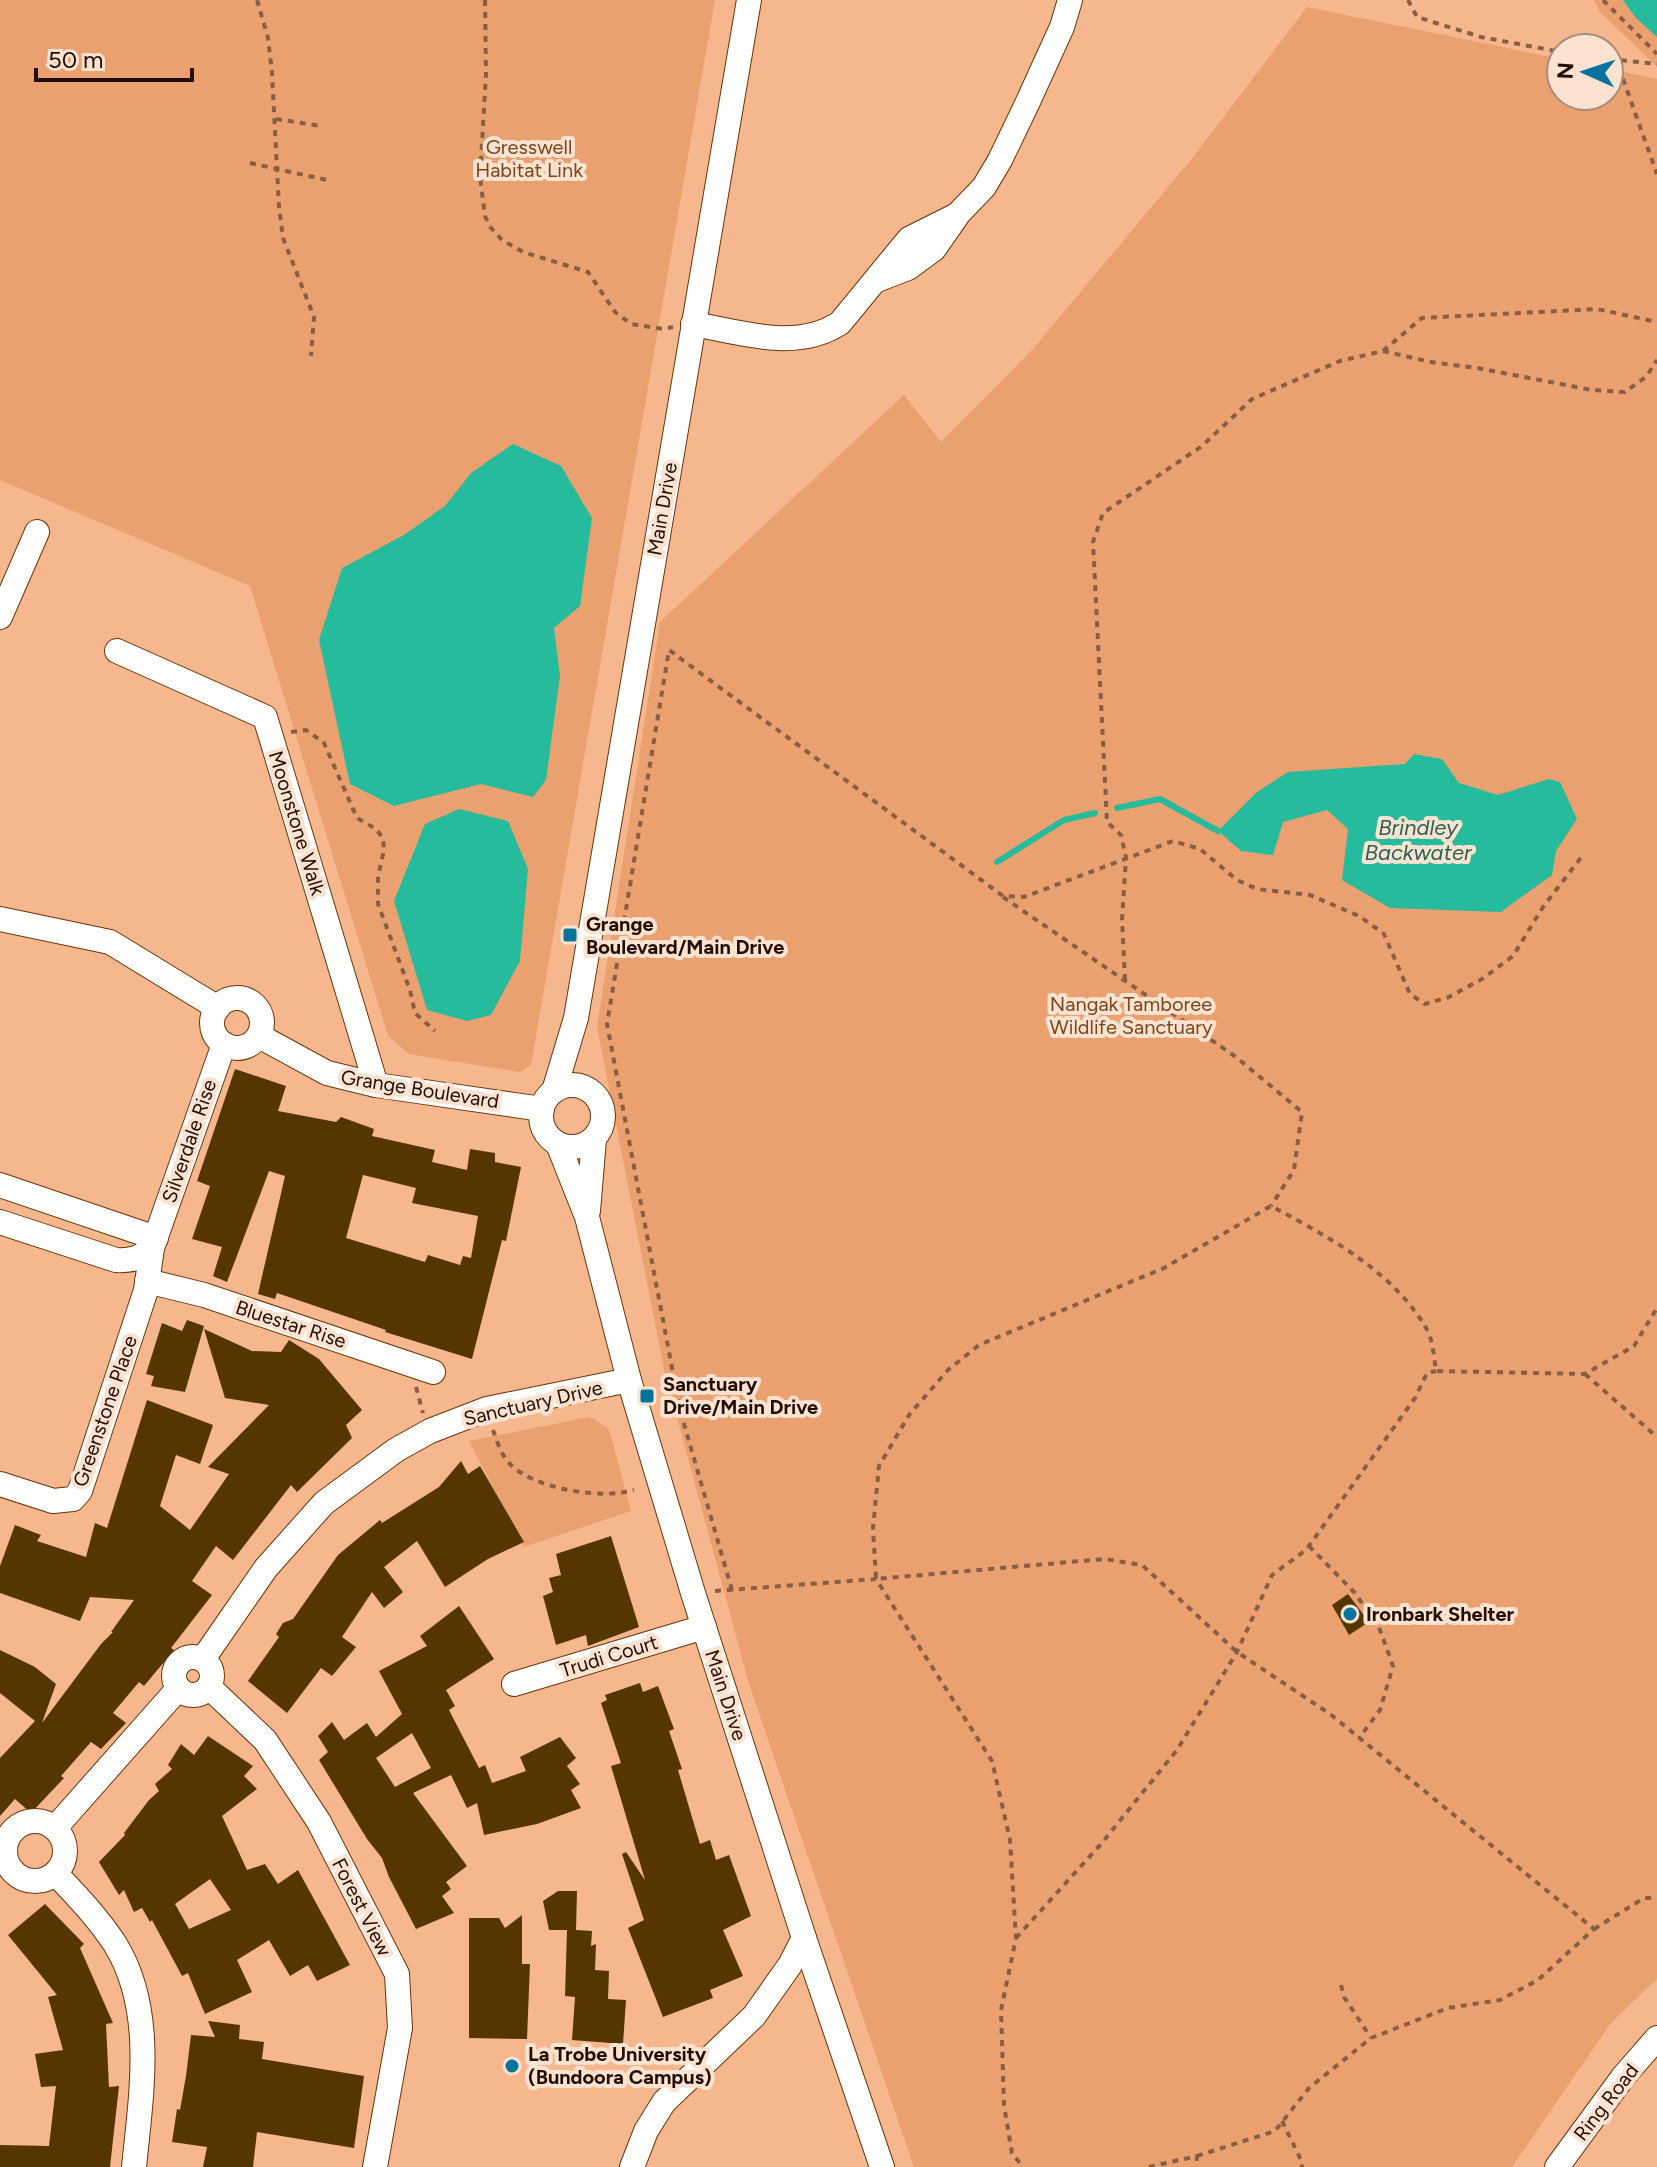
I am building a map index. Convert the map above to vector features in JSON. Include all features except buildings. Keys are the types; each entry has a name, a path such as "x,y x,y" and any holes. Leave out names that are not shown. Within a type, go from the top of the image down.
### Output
{"street":[{"name":"Main Drive","path":"548,1100 576,1018 749,0"},
{"path":"693,324 772,337 810,337 840,323 877,280 921,260 934,249 959,213 984,187 1000,160 1062,27 1070,0"},
{"path":"0,617 37,532"},
{"name":"Moonstone Walk","path":"117,651 265,717 376,1085"},
{"path":"0,919 110,942 218,1008"},
{"path":"232,999 250,1002 261,1015 259,1036 246,1047 224,1044 213,1031 212,1022 218,1008 232,999"},
{"name":"Main Drive","path":"576,1018 586,1088"},
{"name":"Grange Boulevard","path":"259,1036 327,1073 376,1085 548,1100"},
{"name":"Silverdale Rise","path":"154,1243 224,1044"},
{"path":"569,1085 586,1088 600,1101 603,1111 601,1131 594,1139 577,1148 558,1144 543,1129 548,1100 569,1085"},
{"name":"Main Drive","path":"587,1217 594,1139"},
{"name":"Main Drive","path":"558,1144 587,1217 629,1380 693,1593 804,1938 882,2167"},
{"path":"0,1185 154,1243 142,1257 116,1260 0,1222"},
{"name":"Greenstone Place","path":"0,1484 53,1501 73,1499 80,1491 147,1281 154,1243"},
{"name":"Bluestar Rise","path":"147,1281 204,1295 426,1370"},
{"name":"Sanctuary Drive","path":"203,1659 266,1568 324,1503 396,1450 430,1431 487,1409 629,1380"},
{"name":"Trudi Court","path":"514,1684 704,1627"},
{"path":"190,1657 203,1659 212,1671 205,1692 192,1696 177,1690 173,1676 178,1663 190,1657"},
{"name":"Forest View","path":"209,1687 265,1740 319,1822 397,1974 400,2028 375,2167"},
{"path":"55,1828 177,1690"},
{"path":"41,1821 55,1828 62,1836 65,1857 56,1874 36,1882 7,1880 6,1826 41,1821"},
{"path":"56,1874 93,1913 116,1946 131,1978 144,2074 134,2167"},
{"path":"632,2167 646,2131 664,2102 754,2016 783,1976 804,1938"},
{"name":"Ring Road","path":"1557,2167 1623,2077 1657,2038"}],"path":[{"path":"257,0 268,38 283,238 314,317 311,356"},
{"path":"485,0 486,74 479,158 485,216 491,228 502,240 523,252 588,272 615,312 631,324 663,329"},
{"path":"1408,0 1417,17 1481,37 1545,49"},
{"path":"1603,0 1657,54"},
{"path":"1625,61 1657,64"},
{"path":"1625,85 1657,174"},
{"path":"275,118 321,126"},
{"path":"250,163 327,180"},
{"path":"1383,351 1422,318 1597,309 1657,322"},
{"path":"1125,980 1122,920 1126,858 1121,835 1107,822 1093,542 1103,513 1202,446 1252,399 1340,361 1383,351 1592,390 1625,392 1646,377 1657,360"},
{"path":"732,1590 680,1410 607,1024 669,650 1003,896 1236,1057 1302,1112 1294,1170 1271,1206 1164,1268 979,1345 948,1370 909,1415 879,1466 873,1528 876,1579 992,1761 1010,1840 1016,1938 1001,2010 1004,2105 1012,2153 1023,2167"},
{"path":"270,735 306,730 324,743 357,818 376,829 383,838 378,904 410,990 415,1013 435,1031"},
{"path":"1003,896 1024,897 1173,841 1200,849 1237,880 1257,889 1310,895 1359,916 1384,934 1410,994 1425,1004 1449,997 1482,979 1513,956 1543,907 1583,855"},
{"path":"1271,1206 1309,1226 1390,1281 1428,1330 1436,1371"},
{"path":"1016,1938 1101,1844 1177,1750 1237,1652 1272,1575 1309,1546 1415,1398 1427,1373 1585,1374 1634,1346 1657,1308"},
{"path":"426,1370 416,1379 416,1395 430,1431"},
{"path":"1585,1374 1657,1437"},
{"path":"487,1409 503,1454 510,1464 525,1475 588,1494 618,1495 634,1490"},
{"path":"1309,1546 1355,1593 1380,1630 1393,1666 1380,1710 1359,1738"},
{"path":"693,1593 1104,1559 1142,1565 1237,1652 1330,1714 1594,1929"},
{"path":"1149,2167 1197,2156 1275,2131 1309,2088 1371,2038 1448,2008 1500,2000 1538,1980 1594,1929 1644,1898 1657,1898"},
{"path":"1341,1985 1344,1997 1371,2038"},
{"path":"1282,2121 1302,2167"},
{"path":"1196,2167 1197,2156"}],"green space":[{"name":"Gresswell Habitat Link","path":"0,0 715,0 531,1065 520,1072 409,1054 388,1036 250,586 0,480"},
{"path":"1594,0 1657,0 1657,67 1625,36 1625,32 1621,32 1599,11"},
{"name":"Nangak Tamboree Wildlife Sanctuary","path":"1307,7 1545,56 1545,112 1625,112 1625,72 1657,79 1657,1979 1611,2023 1512,2167 914,2167 749,1684 664,1369 597,1027 660,622 904,395 941,442 1033,349 1194,156"},
{"path":"590,1417 609,1429 631,1511 524,1547 469,1441"}],"water":[{"path":"1623,0 1657,0 1657,37 1636,18"},
{"path":"513,444 561,466 592,518 580,606 554,628 560,676 546,780 533,797 481,784 394,806 350,784 319,640 342,568 404,535 445,506 471,473"},
{"name":"Brindley Backwater","path":"1414,754 1442,759 1459,783 1498,795 1549,779 1560,782 1577,819 1556,851 1552,875 1501,912 1390,908 1342,880 1348,829 1327,810 1283,822 1273,855 1241,851 1218,831 1257,792 1288,772 1405,764"},
{"path":"459,809 508,821 528,869 520,961 491,1015 467,1021 427,1010 394,901 425,824"}],"waterway":[{"path":"1117,808 1160,799 1218,831"},
{"path":"997,862 1064,820 1095,813"}],"place":[{"name":"Grange Boulevard/Main Drive","path":"570,935"},
{"name":"Sanctuary Drive/Main Drive","path":"647,1396"},
{"name":"Ironbark Shelter","path":"1350,1614"},
{"name":"La Trobe University (Bundoora Campus)","path":"512,2066"}]}
